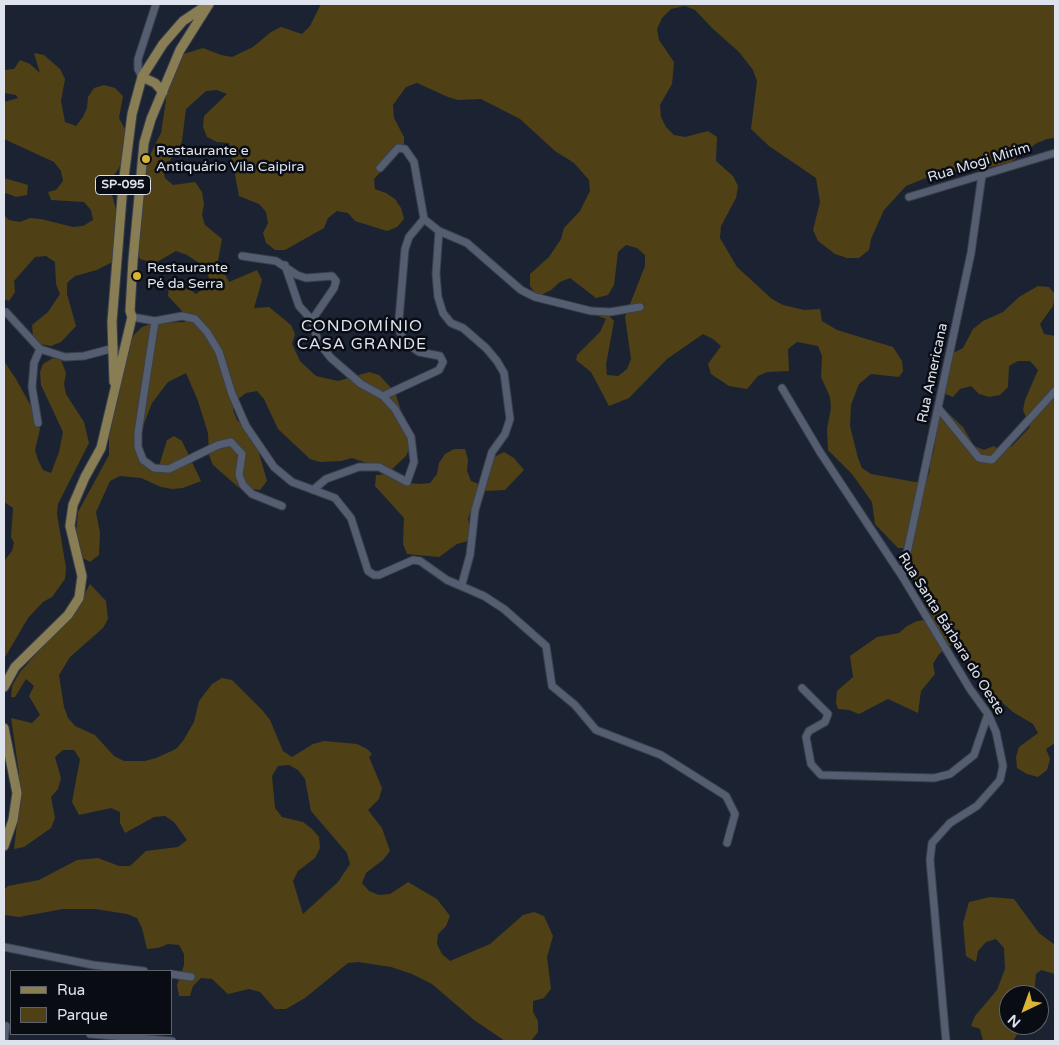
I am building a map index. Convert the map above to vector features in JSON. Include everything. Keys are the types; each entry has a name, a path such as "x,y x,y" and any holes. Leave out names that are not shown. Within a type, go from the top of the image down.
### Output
{"main road":[{"name":"SP-095","path":"114,394 112,322 123,185 132,114 142,77 163,44 184,21 208,4"},
{"name":"SP-095","path":"4,687 15,667 68,615 79,598 82,576 70,526 73,505 101,448 131,318 144,144 151,119 184,43 208,4"},
{"path":"142,77 155,83 163,92"},
{"path":"112,322 118,328 124,329 131,318 119,308 113,311"},
{"path":"4,728 17,793 13,820 4,846"}],"street":[{"path":"142,77 138,69 138,59 156,4"},
{"path":"380,168 398,148 405,148 410,153 414,162 424,219 439,231 467,243 521,290 535,297 590,311 610,312 640,307"},
{"name":"Rua Mogi Mirim","path":"909,197 1055,153"},
{"name":"Rua Americana","path":"902,576 971,253 982,175"},
{"path":"382,396 439,370 443,362 440,356 419,352 405,342 400,332 399,319 408,237 424,219"},
{"path":"439,231 436,274 438,297 443,313 451,323 463,328 486,348 504,373 510,419 505,434 492,452 475,510 470,555 462,584"},
{"path":"242,256 285,265 297,275 306,278 332,276 336,281 334,288 312,320"},
{"path":"285,265 298,306 312,320 318,342 331,358 361,384 382,396 395,409 411,437 414,462 406,482 379,467 359,467 326,479 312,490"},
{"path":"6,312 40,349 65,357 84,356 114,348"},
{"path":"131,318 155,320 182,316 195,320 207,332 219,352 232,394 252,434 274,467 292,482 335,498 351,518 368,571 374,575 413,560 427,564 447,580 462,584 504,609 538,636 548,650 552,686 575,705 596,730 661,755 726,796 735,814 727,843"},
{"path":"155,320 138,433 138,447 143,460 154,468 169,469 218,445 231,442 242,454 239,476 244,485 252,494 282,506"},
{"path":"38,423 32,387 34,363 40,349"},
{"name":"Rua Santa Bárbara do Oeste","path":"782,388 823,457 902,576 970,690 988,714 996,732 1003,766 1000,780 977,806 941,831 932,843 930,860 946,1041"},
{"path":"939,409 979,458 992,460 1055,391"},
{"path":"802,688 828,714 824,722 809,731 806,737 811,764 821,775 934,778 950,774 974,755 988,714"},
{"path":"4,947 93,968 127,970"},
{"path":"172,974 191,977"},
{"path":"4,1041 7,1026"},
{"path":"102,1035 172,1041"}],"green space":[{"path":"321,4 1055,4 1055,138 1037,143 1011,162 974,171 938,173 906,186 884,210 871,239 869,250 859,258 847,258 835,254 818,241 813,230 820,202 816,178 769,146 751,129 757,81 753,70 739,52 695,10 685,6 671,9 662,18 657,29 659,40 674,62 672,84 660,105 661,117 666,127 674,135 685,137 708,131 717,137 716,161 733,176 738,186 736,198 721,226 720,238 737,267 772,299 783,305 804,310 820,309 822,321 837,330 893,347 902,361 903,371 899,377 871,374 859,384 851,405 850,426 858,458 862,468 871,474 915,482 926,481 934,450 938,418 947,412 963,427 974,446 984,450 994,446 1000,450 1012,446 1030,427 1023,410 1025,400 1038,370 1030,361 1018,361 1009,366 1008,387 1000,395 989,397 979,394 971,386 960,389 953,397 943,393 939,382 953,353 963,348 973,329 983,321 1003,312 1019,297 1038,286 1049,287 1055,294 1053,306 1040,324 1044,334 1055,336 1055,743 1046,749 1050,759 1047,770 1038,777 1027,774 1017,768 1016,757 1019,747 1038,733 1033,724 1013,712 988,690 952,644 939,654 933,664 935,674 921,691 918,713 888,699 859,714 849,710 838,709 836,703 837,691 853,677 850,656 877,637 899,633 917,621 933,619 915,585 905,548 898,548 875,524 872,502 852,474 828,450 827,429 831,408 830,397 821,377 822,356 818,346 797,342 788,349 789,371 767,372 758,376 747,389 729,386 711,374 708,364 721,346 703,334 667,359 629,398 609,406 591,372 576,360 577,355 600,332 606,319 598,316 606,313 614,321 606,365 607,375 618,376 627,369 631,359 625,317 645,266 645,255 637,248 626,245 618,252 614,285 608,295 596,298 570,278 560,282 551,290 541,295 534,292 530,286 530,274 549,257 561,239 564,228 580,211 590,191 589,180 574,163 555,151 520,119 481,99 458,100 417,83 406,87 393,105 394,118 404,137 404,148 374,179 375,189 395,199 401,208 404,219 397,227 387,231 355,221 348,213 337,211 328,218 324,228 285,250 275,250 266,243 263,233 268,223 266,212 259,204 239,196 229,143 217,142 207,137 203,127 204,116 227,94 217,90 206,91 186,109 182,141 178,151 163,168 165,178 173,185 195,182 202,192 204,204 202,215 205,225 222,239 218,261 229,282 257,270 262,280 254,308 269,307 291,325 295,334 292,344 300,361 316,376 338,381 369,372 379,375 395,392 409,435 410,446 406,456 390,471 352,458 341,461 320,462 310,459 278,429 264,399 257,391 246,393 237,400 233,410 237,420 246,427 257,446 267,481 260,490 238,487 213,465 209,455 208,433 198,401 186,373 168,382 152,403 142,429 142,452 151,467 159,466 167,440 174,436 182,441 201,481 183,488 172,489 161,487 141,478 120,476 110,481 96,512 100,533 99,555 90,562 81,557 76,533 78,512 109,455 109,433 119,365 134,335 142,327 153,323 185,322 183,312 168,296 169,285 178,280 196,294 205,287 209,278 205,267 187,255 176,251 157,262 147,261 140,259 136,247 146,163 161,133 166,100 164,90 175,61 184,54 203,48 232,57 253,47 271,32 281,27 302,34 310,26"},
{"path":"34,53 44,55 60,69 65,79 61,101 65,122 76,126 83,117 87,108 88,97 94,88 104,85 115,88 123,96 119,118 129,137 125,158 113,177 110,187 124,241 123,252 116,260 97,270 75,276 67,283 67,294 76,326 61,342 51,346 40,344 33,336 32,325 48,312 60,294 56,284 55,262 46,256 35,257 14,281 15,292 9,301 4,299 4,215 9,220 20,222 30,218 41,219 73,227 83,226 93,220 91,210 84,202 51,200 48,192 56,190 63,181 61,171 54,162 4,139 4,102 18,98 16,95 4,93 4,70 14,69 20,60 30,64 40,73"},
{"path":"4,178 28,185 27,195 16,197 6,193 4,196"},
{"path":"53,358 61,360 66,373 64,384 66,394 84,422 89,443 58,504 57,514 66,568 65,579 52,597 43,602 28,618 4,659 4,561 12,551 14,543 11,537 13,508 4,502 4,361 32,408 40,429 35,450 43,470 51,473 59,452 63,432 41,385 40,372 43,364"},
{"path":"454,449 465,449 468,460 467,471 471,481 481,485 489,477 494,457 504,452 514,458 524,470 505,490 484,491 472,508 468,519 474,546 468,541 457,544 439,557 407,554 403,544 404,518 375,486 376,475 388,474 408,483 430,483 437,474 439,463 445,454"},
{"path":"90,584 106,601 108,619 103,628 70,657 59,675 64,707 68,718 75,726 95,735 114,756 124,761 145,761 176,749 194,722 199,701 212,684 222,678 232,680 263,711 270,720 283,751 292,757 313,744 324,741 357,744 372,754 369,757 382,788 379,799 368,810 382,828 390,851 383,860 366,873 362,883 369,891 379,895 390,894 408,882 437,899 450,916 446,926 438,934 437,944 442,954 450,961 490,944 523,915 534,912 544,916 553,936 547,957 551,989 544,998 533,1001 533,1012 538,1021 538,1032 531,1041 505,1041 474,1020 432,984 412,974 391,967 358,962 348,963 305,998 286,1009 275,1009 260,992 249,989 228,994 212,979 201,978 193,986 190,996 179,996 177,985 184,965 184,954 179,945 168,944 158,948 147,949 142,928 137,918 127,914 95,909 63,909 19,917 4,915 4,890 8,886 39,880 77,860 98,858 119,866 130,866 146,851 178,847 187,840 174,822 165,816 154,817 125,833 120,823 120,812 111,808 79,815 72,802 80,759 74,750 63,750 55,757 61,778 58,789 51,797 55,818 51,828 24,847 14,849 19,806 19,773 11,718 32,723 40,715 29,696 34,686 26,679 15,697 11,697 12,686 20,672 77,608","holes":["289,765 298,770 305,779 311,811 347,853 350,864 338,882 303,914 293,881 298,871 315,858 320,848 319,837 303,822 282,817 275,808 272,776 278,766"]},
{"path":"990,897 1014,899 1039,933 1055,945 1055,974 1041,970 1036,974 1035,985 999,985 999,1035 1017,1035 1013,1041 983,1041 980,1029 971,1026 975,1016 997,990 1005,969 1004,948 996,939 986,942 978,951 976,962 966,956 963,923 969,902"}],"place":[{"name":"Restaurante e Antiquário Vila Caipira","path":"146,159"},
{"name":"Restaurante Pé da Serra","path":"137,276"}],"district":[{"name":"CONDOMÍNIO CASA GRANDE","path":"362,336"}]}
